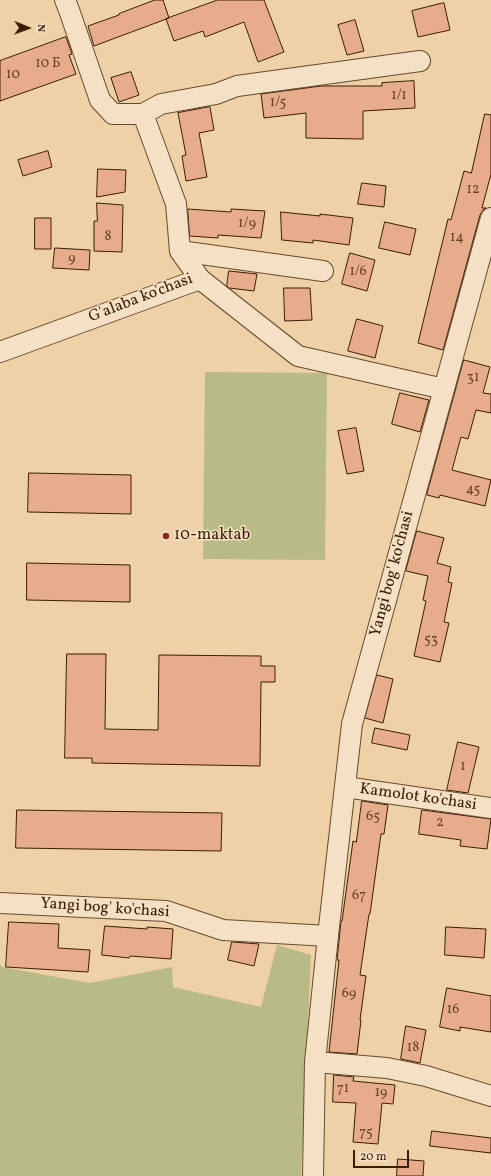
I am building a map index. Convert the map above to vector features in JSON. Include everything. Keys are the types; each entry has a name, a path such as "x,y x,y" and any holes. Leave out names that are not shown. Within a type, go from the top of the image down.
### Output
{"street":[{"path":"65,0 100,100 113,114 143,114 161,104 216,94 237,86 420,61"},
{"name":"G'alaba ko'chasi","path":"0,352 200,279 180,251 176,204 143,114"},
{"name":"Yangi bog' ko'chasi","path":"313,1176 315,1062 352,724 491,218"},
{"path":"180,251 323,272"},
{"path":"200,279 298,356 444,389"},
{"name":"Kamolot ko'chasi","path":"345,787 491,808"},
{"name":"Yangi bog' ko'chasi","path":"0,903 166,910 223,930 328,936"},
{"path":"315,1062 387,1068 426,1076 491,1096"}],"green space":[{"path":"205,372 327,373 325,560 203,559"},
{"path":"277,945 311,955 301,1176 0,1176 0,965 2,967 90,983 172,967 173,987 261,1007"}],"building":[{"path":"155,0 163,0 169,18 94,46 88,26"},
{"path":"218,0 264,0 284,52 258,62 244,22 205,37 203,31 174,41 166,19"},
{"path":"444,3 450,30 418,37 412,11"},
{"path":"355,20 364,51 347,55 338,25"},
{"path":"66,37 72,54 69,55 76,74 0,101 0,61"},
{"path":"131,72 139,95 119,102 111,78"},
{"path":"414,81 415,108 363,111 363,139 306,138 306,113 264,118 261,94 321,86 382,86 382,83"},
{"path":"210,107 214,130 199,133 207,177 186,181 182,156 186,155 178,113"},
{"path":"485,114 491,115 491,174 482,208 486,208 480,215 443,350 418,343 448,219 451,220 464,171 471,173"},
{"path":"48,151 52,167 23,176 18,160"},
{"path":"98,169 126,170 125,192 97,197"},
{"path":"362,183 386,186 384,207 358,204"},
{"path":"97,203 123,205 122,252 94,251 94,221 97,221"},
{"path":"188,209 231,212 231,209 265,211 261,238 218,235 218,238 190,236"},
{"path":"281,212 320,216 320,214 353,218 349,245 313,240 313,243 282,240"},
{"path":"35,218 51,218 51,249 35,249"},
{"path":"385,222 416,229 410,255 379,248"},
{"path":"55,248 90,250 89,270 53,268"},
{"path":"350,253 375,260 367,291 342,284"},
{"path":"229,271 257,274 254,291 229,288 227,286"},
{"path":"284,288 310,288 312,320 285,321"},
{"path":"357,319 383,326 375,358 348,351"},
{"path":"464,360 490,367 483,393 491,394 491,413 476,410 468,439 461,437 452,470 491,480 485,506 440,495 439,498 427,495"},
{"path":"400,393 429,400 420,432 392,424"},
{"path":"356,428 364,471 347,474 338,431"},
{"path":"29,473 131,475 131,514 28,512"},
{"path":"417,531 444,538 437,563 451,567 448,582 452,583 444,622 449,623 440,662 414,656 426,601 423,600 428,576 406,571"},
{"path":"27,563 130,565 130,602 27,600"},
{"path":"67,654 106,654 105,729 158,730 159,655 261,656 261,666 275,666 275,682 261,682 260,766 92,763 92,758 65,758"},
{"path":"377,675 393,679 383,723 365,718"},
{"path":"375,728 410,735 407,750 372,743"},
{"path":"458,742 479,747 468,793 447,790"},
{"path":"362,801 388,805 384,834 381,834 360,975 366,976 357,1054 329,1052 339,960 337,960 341,921 353,841 356,842"},
{"path":"17,810 222,813 221,851 16,848"},
{"path":"422,810 491,819 487,849 460,846 461,840 419,834"},
{"path":"9,922 59,924 58,948 90,950 88,972 6,967"},
{"path":"105,926 173,929 171,959 130,956 129,958 102,955"},
{"path":"446,927 486,929 484,958 445,955"},
{"path":"232,942 259,944 254,966 228,960"},
{"path":"447,988 491,996 491,1032 460,1027 460,1031 440,1027"},
{"path":"406,1026 426,1030 420,1063 401,1059"},
{"path":"334,1075 354,1077 353,1081 395,1085 393,1104 382,1103 378,1144 353,1142 356,1103 333,1102"},
{"path":"432,1131 491,1138 491,1153 430,1146"},
{"path":"398,1159 424,1161 423,1176 397,1176"}],"place":[{"name":"10-maktab","path":"166,536"}]}
